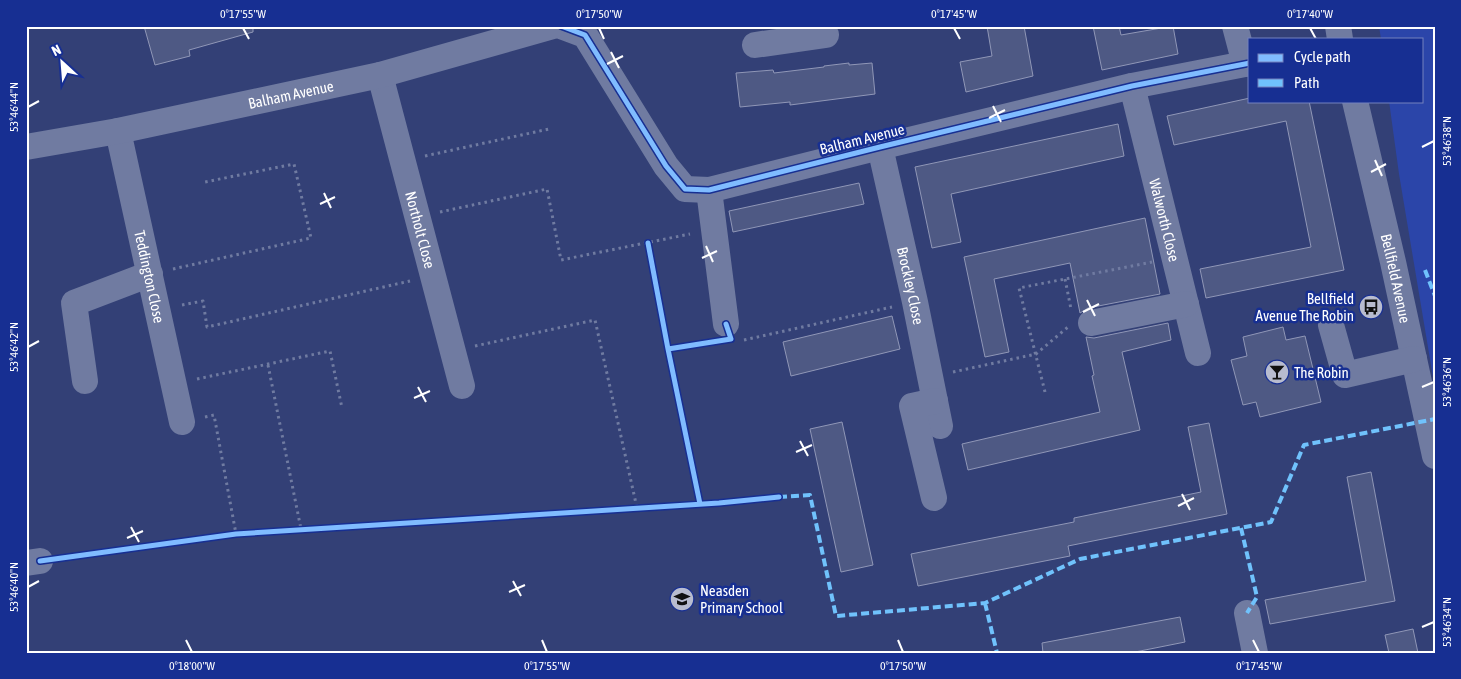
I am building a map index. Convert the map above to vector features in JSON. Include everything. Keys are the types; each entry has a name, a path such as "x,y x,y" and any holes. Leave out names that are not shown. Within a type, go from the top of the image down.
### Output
{"street":[{"name":"Balham Avenue","path":"26,147 118,131 380,75 553,26"},
{"name":"Balham Avenue","path":"561,26 585,35 666,166 685,189 709,190 1132,86 1247,64"},
{"path":"1235,26 1247,64"},
{"path":"755,45 792,33 826,35"},
{"name":"Northolt Close","path":"380,75 462,386"},
{"name":"Walworth Close","path":"1132,86 1198,353"},
{"name":"Bellfield Avenue","path":"1355,102 1435,456"},
{"name":"Teddington Close","path":"118,131 182,422"},
{"name":"Brockley Close","path":"880,147 940,426"},
{"path":"709,190 728,332"},
{"path":"85,381 74,303 150,274"},
{"path":"1079,320 1186,304"},
{"path":"1331,324 1345,375 1414,359"},
{"path":"934,498 912,406 935,400"},
{"path":"1247,613 1255,653"}],"path":[{"path":"403,161 549,129"},
{"path":"150,274 311,238 294,164 205,182"},
{"path":"417,217 547,189 562,260 714,230"},
{"path":"648,243 649,249"},
{"path":"1045,392 1019,288 1174,257"},
{"path":"158,310 203,301 207,327 433,276"},
{"path":"946,373 1036,354 1079,320 1065,279"},
{"path":"728,332 748,340 914,302"},
{"path":"452,351 595,320 637,508"},
{"path":"174,384 330,351 342,408"},
{"path":"268,364 301,530"},
{"path":"182,422 214,415 236,534"},
{"path":"627,508 646,507"},
{"path":"292,530 311,529"},
{"path":"226,535 245,533"}],"shaded area":[{"path":"1379,26 1435,26 1435,389 1399,174 1389,102 1424,102 1424,38 1381,38"}],"building":[{"path":"144,26 253,26 253,32 189,50 190,56 155,65"},
{"path":"987,26 1024,26 1033,76 966,92 960,62 992,56"},
{"path":"1093,26 1119,26 1121,35 1173,26 1178,54 1102,70"},
{"path":"849,63 849,65 872,63 875,94 790,105 790,102 740,107 736,73 773,70 774,73"},
{"path":"1248,98 1248,102 1309,102 1344,270 1206,298 1200,269 1311,247 1286,121 1174,145 1167,116"},
{"path":"1118,124 1124,156 951,194 961,242 932,248 915,167"},
{"path":"859,183 864,204 733,232 729,211"},
{"path":"1145,218 1160,294 1088,308 1080,313 1070,263 994,279 1009,352 985,357 964,257"},
{"path":"892,316 900,349 791,376 783,342"},
{"path":"1168,323 1171,340 1122,352 1140,430 968,470 962,444 1100,412 1086,337 1094,338"},
{"path":"1283,327 1286,340 1305,336 1321,402 1260,417 1256,402 1243,405 1231,360 1247,356 1243,337"},
{"path":"842,422 873,565 841,572 810,429"},
{"path":"1209,423 1227,514 1068,546 1070,556 918,586 911,554 1074,522 1074,518 1201,492 1188,427"},
{"path":"1371,472 1395,601 1270,624 1265,600 1366,581 1347,477"},
{"path":"1180,617 1185,642 1130,653 1043,653 1042,643"},
{"path":"1413,629 1418,653 1389,653 1385,635"}],"marked path":[{"path":"1425,270 1435,296"},
{"path":"779,497 810,495 836,616 985,603 1080,559 1271,522 1304,445 1435,419"},
{"path":"1241,528 1257,597 1247,613"},
{"path":"985,603 997,653"}],"cycle path":[{"path":"561,26 585,35 666,166 685,189 709,190 1132,86 1248,63"},
{"path":"648,243 668,349"},
{"path":"700,504 668,349 731,339 726,324"},
{"path":"40,561 236,534 719,503 779,497"}],"place":[{"name":"Bellfield Avenue The Robin","path":"1371,307"},
{"name":"The Robin","path":"1277,372"},
{"name":"Neasden Primary School","path":"682,599"}]}
